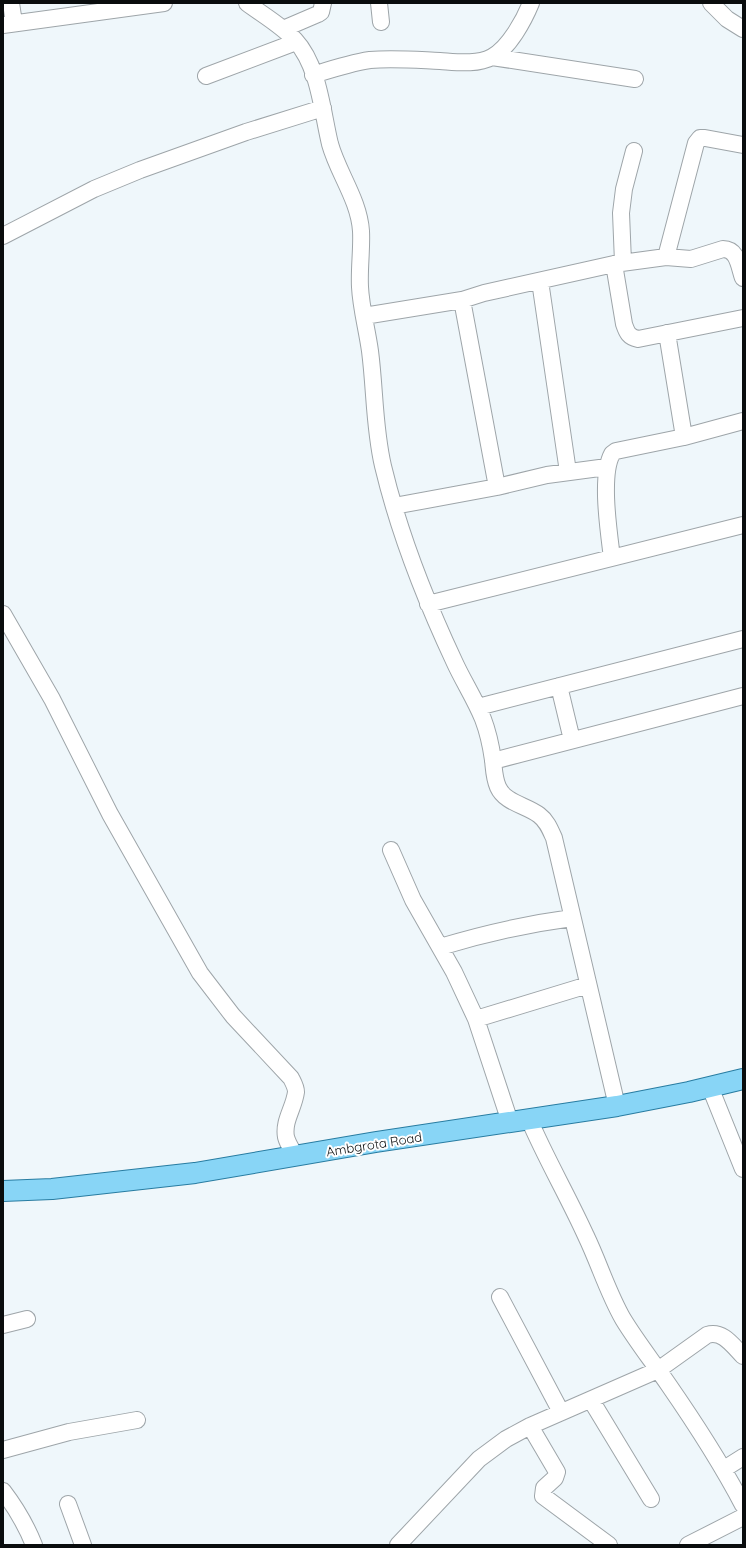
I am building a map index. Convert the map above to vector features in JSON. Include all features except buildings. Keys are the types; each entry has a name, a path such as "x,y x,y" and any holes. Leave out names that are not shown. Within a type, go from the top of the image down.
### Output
{"main road":[{"name":"Ambgrota Road","path":"3,1191 52,1189 195,1174 376,1142 617,1106 689,1092 743,1078"}],"street":[{"path":"11,3 8,24 164,3"},
{"path":"247,3 283,29 296,42 307,58 313,75 323,108 331,147 357,210 361,230 360,288 370,351 377,432 383,465 394,506 409,555 428,604 478,707 485,725 499,788 503,795 510,800 541,816 548,825 554,838 617,1106"},
{"path":"283,29 318,14 321,12 323,3"},
{"path":"379,3 381,22"},
{"path":"313,75 347,64 370,60 396,59 476,62 492,57 505,46 518,28 531,3"},
{"path":"711,3 727,19 743,30"},
{"path":"206,76 296,42"},
{"path":"492,57 636,79"},
{"path":"3,236 94,189 140,170 246,132 323,108"},
{"path":"666,256 696,143 700,138 705,138 743,145"},
{"path":"634,151 624,189 618,263 626,332 630,337 638,339 743,318"},
{"path":"364,316 462,300 484,293 618,263 666,256 691,259 723,249 733,251 743,278"},
{"path":"540,281 568,472"},
{"path":"462,300 497,487"},
{"path":"667,333 684,436"},
{"path":"612,558 608,529 607,467 612,454 616,451 743,421"},
{"path":"394,506 497,487 547,475 607,467"},
{"path":"428,604 743,525"},
{"path":"3,614 52,699 110,814 200,973 233,1016 291,1078 296,1092 287,1119 286,1138 296,1157"},
{"path":"478,707 743,639"},
{"path":"558,686 572,740"},
{"path":"493,761 743,696"},
{"path":"391,850 413,900 454,972 476,1019 510,1122"},
{"path":"440,947 469,938 532,923 572,918"},
{"path":"476,1019 588,985"},
{"path":"710,1086 743,1169"},
{"path":"529,1119 585,1233 606,1284 622,1317 724,1469 743,1505"},
{"path":"500,1298 561,1412"},
{"path":"3,1325 26,1319"},
{"path":"398,1545 479,1459 506,1439 530,1426 658,1370 707,1335 713,1333 725,1337 743,1356"},
{"path":"591,1400 651,1500"},
{"path":"3,1450 69,1432 137,1420"},
{"path":"530,1426 557,1472 556,1478 544,1488 543,1496 608,1545"},
{"path":"724,1469 743,1457"},
{"path":"3,1491 17,1509 34,1545"},
{"path":"68,1504 83,1545"},
{"path":"688,1545 743,1516"}]}
